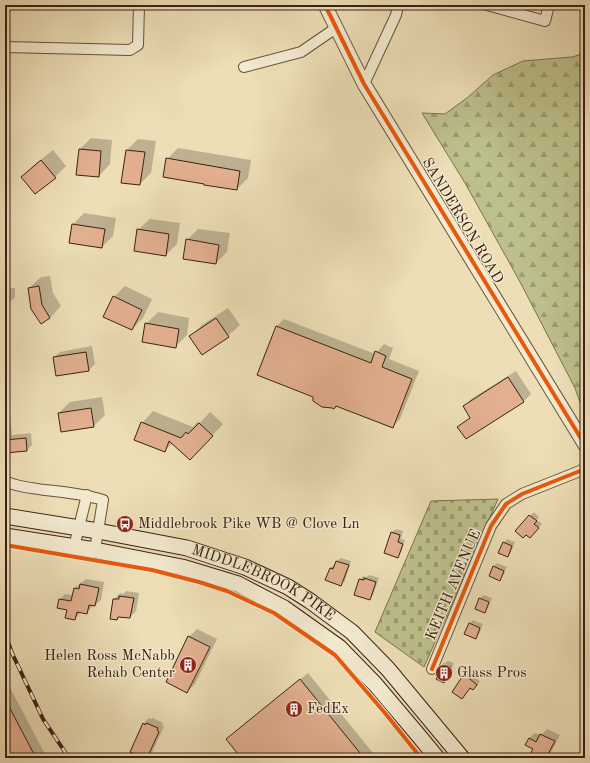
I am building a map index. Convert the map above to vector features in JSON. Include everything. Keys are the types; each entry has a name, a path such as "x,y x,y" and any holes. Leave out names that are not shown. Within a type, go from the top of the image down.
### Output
{"main road":[{"name":"MIDDLEBROOK PIKE","path":"5,516 98,531 186,548 245,566 288,587 310,600 352,632 388,669 462,758"},
{"name":"MIDDLEBROOK PIKE","path":"5,536 95,550 182,567 238,584 284,608 339,647 375,684 437,758"}],"street":[{"path":"5,47 130,50 138,45 139,5"},
{"name":"SANDERSON ROAD","path":"324,5 364,84 585,445"},
{"path":"364,84 396,15 398,5"},
{"path":"487,5 545,21 549,5"},
{"path":"244,68 301,52 336,28"},
{"name":"KEITH AVENUE","path":"432,669 491,526 506,504 522,494 585,469"},
{"path":"5,481 31,488 87,495 103,500 95,550"},
{"path":"74,547 87,495"}],"green space":[{"path":"585,53 585,416 575,388 519,280 465,183 422,113 445,114 467,98 493,75 523,61 572,57"},
{"path":"498,499 424,667 375,632 431,501"}],"building":[{"path":"79,149 101,151 99,177 76,175"},
{"path":"126,150 145,152 140,185 121,183"},
{"path":"166,158 240,171 237,190 163,177"},
{"path":"41,160 56,178 35,194 21,177"},
{"path":"72,224 105,229 102,248 69,243"},
{"path":"137,229 169,234 166,256 134,251"},
{"path":"186,239 219,245 216,264 183,259"},
{"path":"39,286 42,305 50,318 41,324 31,309 28,288"},
{"path":"113,296 142,310 132,330 103,317"},
{"path":"216,318 229,337 202,355 189,336"},
{"path":"145,323 179,329 176,348 142,342"},
{"path":"276,326 371,363 375,351 386,356 382,367 412,379 393,428 336,406 334,409 322,407 313,401 313,397 257,375"},
{"path":"86,352 89,371 56,376 53,357"},
{"path":"508,377 524,402 466,439 457,427 470,418 463,406"},
{"path":"91,408 94,427 61,432 58,413"},
{"path":"141,422 181,438 186,432 188,434 199,423 213,436 190,460 169,441 165,452 134,440"},
{"path":"26,438 27,451 5,453 5,440"},
{"path":"529,515 537,521 534,524 539,528 530,538 526,535 523,538 515,531"},
{"path":"391,532 400,535 398,542 403,544 398,558 384,553"},
{"path":"503,542 512,546 508,557 498,553"},
{"path":"336,561 349,565 341,586 325,580 330,568 333,569"},
{"path":"493,566 504,571 500,581 489,576"},
{"path":"364,578 376,582 370,600 354,595 359,579 364,580"},
{"path":"80,584 99,588 95,606 89,605 87,614 77,612 75,620 65,618 67,610 57,608 59,599 71,601 74,588 79,589"},
{"path":"119,596 134,598 130,618 118,617 117,620 110,619 113,599 119,599"},
{"path":"479,598 489,602 485,613 475,609"},
{"path":"469,623 480,628 476,639 464,634"},
{"name":"Helen Ross McNabb Rehab Center","path":"188,636 210,647 187,693 166,682"},
{"name":"Glass Pros","path":"443,664 451,667 444,683 436,679"},
{"path":"464,674 477,685 473,690 470,688 462,699 452,692"},
{"name":"FedEx","path":"300,679 364,758 241,758 226,739"},
{"path":"5,699 36,758 7,758 5,754"},
{"path":"143,723 145,725 146,723 158,728 157,730 159,732 147,758 143,758 130,752"},
{"path":"540,734 555,741 546,758 528,758 533,749 525,745 529,738 536,742"}],"railway":[{"path":"5,634 12,653 43,719 69,758"}],"cycle path":[{"path":"325,5 364,84 585,445"},
{"path":"432,669 491,526 506,504 522,494 585,469"},
{"path":"5,545 152,570 227,591 274,613 335,655 385,713 421,758"}],"place":[{"name":"Middlebrook Pike WB @ Clove Ln","path":"125,524"},
{"name":"Helen Ross McNabb Rehab Center","path":"188,665"},
{"name":"Glass Pros","path":"444,673"},
{"name":"FedEx","path":"294,709"}]}
